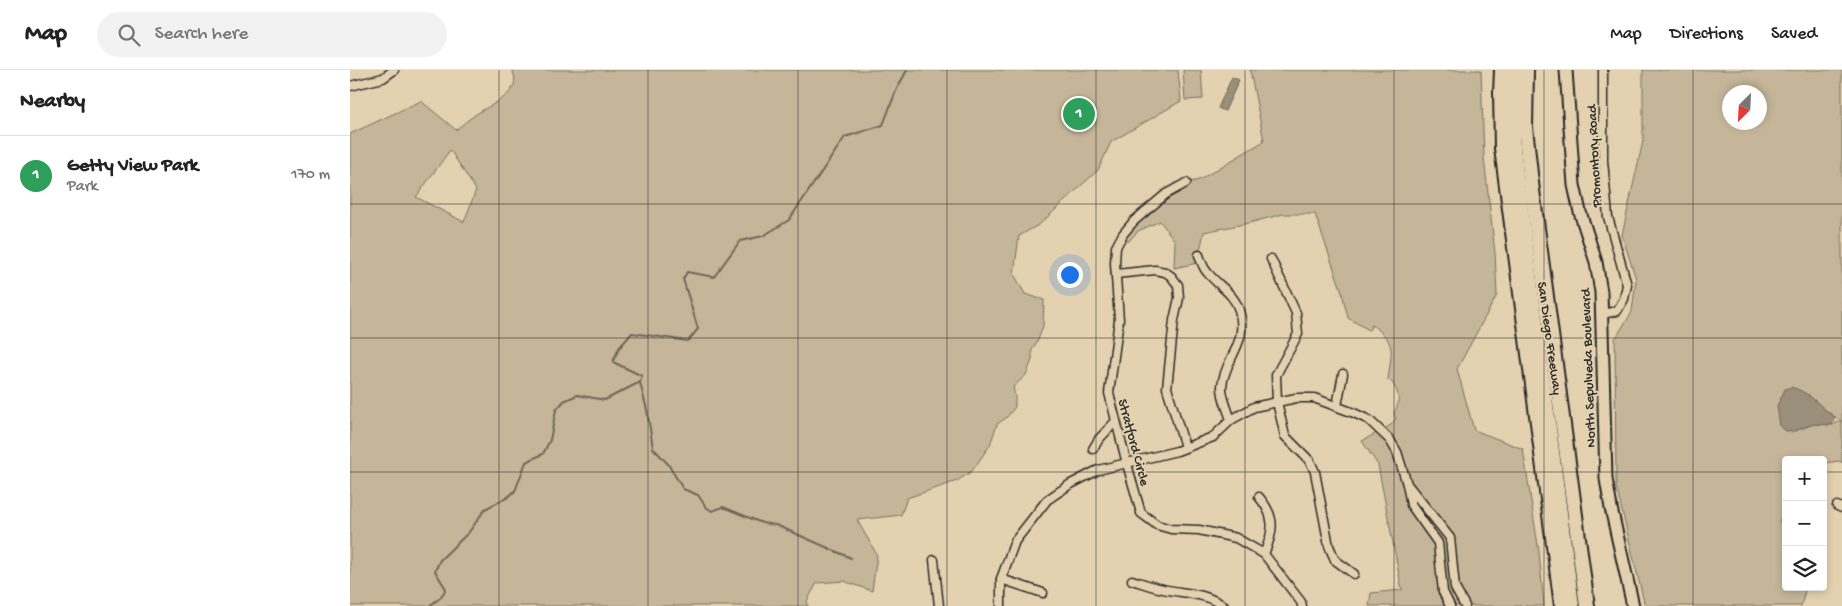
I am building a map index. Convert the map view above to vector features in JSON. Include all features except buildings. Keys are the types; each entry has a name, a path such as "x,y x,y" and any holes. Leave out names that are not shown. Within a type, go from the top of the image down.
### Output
{"highway":[{"name":"San Diego Freeway","path":"1502,70 1502,148 1562,606"},
{"path":"1513,70 1512,137 1572,606"},
{"path":"1520,70 1518,116 1521,162 1579,606"},
{"name":"San Diego Freeway","path":"1526,70 1525,127 1530,173 1586,606"}],"main road":[{"name":"North Sepulveda Boulevard","path":"1566,70 1574,185 1580,212 1596,262 1601,292 1606,479 1610,508 1633,606"}],"street":[{"path":"350,86 382,78 394,70"},
{"name":"Promontory Road","path":"1602,314 1617,311 1624,299 1627,286 1608,217 1603,160 1603,70"},
{"name":"Stratford Circle","path":"1186,183 1159,200 1134,221 1123,234 1116,247 1119,320 1109,393 1127,464 1141,513 1157,525 1171,530 1199,530 1230,536 1264,554 1301,602 1302,606"},
{"path":"1199,255 1206,272 1229,293 1239,308 1242,324 1240,340 1224,377 1222,388 1231,420"},
{"path":"1271,259 1296,313 1298,334 1276,374 1277,402 1285,436 1310,461 1315,472 1329,546 1336,560 1354,574"},
{"path":"1116,274 1155,270 1165,272 1178,285 1179,291 1167,388 1185,447"},
{"path":"1337,406 1343,374"},
{"path":"1001,606 1001,579 1015,541 1047,500 1069,485 1098,470 1177,451 1213,437 1231,420 1254,407 1296,398 1314,398 1369,420 1390,440 1397,452 1411,504 1438,543 1442,592 1450,606"},
{"path":"1094,449 1099,439 1116,421"},
{"path":"1407,484 1450,538 1455,588 1465,606"},
{"path":"1260,497 1268,507 1272,525 1272,536 1264,554"},
{"path":"934,560 939,606"},
{"path":"1001,579 1043,593"},
{"path":"1132,580 1161,589 1199,594 1213,599 1224,606"}],"shaded area":[{"path":"512,70 1178,70 1181,101 1111,142 1098,170 1040,224 1019,236 1014,274 1025,294 1044,300 1043,326 1032,350 1032,360 1026,375 1013,387 1015,407 1006,418 997,424 990,445 972,471 957,481 907,498 901,515 857,520 877,555 872,591 844,581 817,583 807,601 808,606 350,606 350,134 421,101 456,130 505,96 514,85 515,78","holes":["450,150 476,190 464,222 416,197"]},
{"path":"1183,70 1201,70 1203,99 1185,100"},
{"path":"1250,70 1481,70 1484,158 1495,253 1497,295 1457,369 1474,430 1523,449 1539,552 1544,606 1369,606 1371,593 1402,590 1378,465 1362,441 1391,425 1396,419 1394,413 1398,404 1398,397 1394,385 1388,380 1391,355 1389,343 1386,337 1372,325 1369,330 1348,318 1341,289 1315,214 1283,214 1204,232 1199,255 1202,262 1174,268 1175,241 1160,221 1138,231 1128,242 1123,234 1134,221 1186,183 1199,180 1264,141"},
{"path":"1643,70 1842,70 1842,463 1840,461 1827,463 1827,456 1782,456 1782,514 1779,522 1782,525 1782,591 1805,591 1801,606 1645,606 1616,486 1615,339 1632,312 1636,279 1622,235 1643,141","holes":["1808,394 1822,408 1841,421 1832,425 1814,424 1791,432"]},
{"path":"1232,77 1239,80 1225,111 1218,108"},
{"path":"1791,387 1804,392 1835,417 1832,425 1814,424 1791,432 1786,431 1780,426 1777,406 1785,389"}],"waterway":[{"path":"429,606 440,598 446,589 435,571 440,560 469,532 485,509 508,497 515,491 526,462 543,454 550,440 556,410 564,401 577,395 605,400 640,382 642,376 613,362 619,348 632,333 688,341 698,329 683,279 687,272 714,277 740,241 763,236 789,220 845,137 883,125 896,91 907,70"},
{"path":"640,383 647,410 653,448 668,464 683,489 698,495 706,507 712,511 723,507 762,523 776,525 851,558"}],"place":[{"name":"Getty View Park","path":"1079,114"}]}
